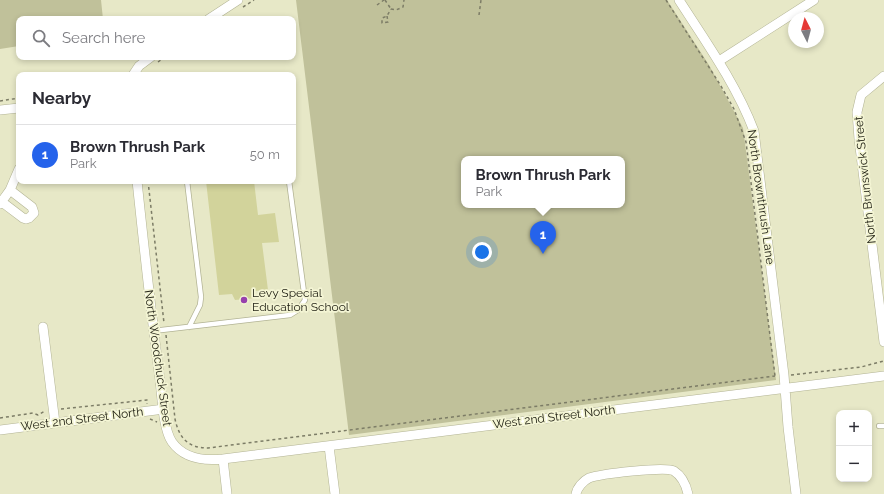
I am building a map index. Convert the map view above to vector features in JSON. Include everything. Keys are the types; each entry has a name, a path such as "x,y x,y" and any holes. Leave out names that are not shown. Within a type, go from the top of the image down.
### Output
{"street":[{"path":"214,16 238,0"},
{"name":"North Brownthrush Lane","path":"679,0 719,61 754,131 786,388 788,427 796,494"},
{"path":"719,61 814,0"},
{"path":"135,72 147,60"},
{"name":"North Brunswick Street","path":"884,76 861,95 857,112 884,342"},
{"path":"0,110 16,109"},
{"path":"10,190 32,207 34,210 32,216 26,219 23,218 1,203 10,190 16,176"},
{"name":"North Woodchuck Street","path":"137,184 153,332 168,434 172,442 187,455 198,459 223,459"},
{"path":"43,327 55,423"},
{"name":"West 2nd Street North","path":"223,459 884,376"},
{"name":"West 2nd Street North","path":"0,430 164,409"},
{"path":"329,446 335,494"},
{"path":"223,459 228,494"},
{"path":"576,494 581,484 589,478 617,473 657,469 673,470 682,478 688,494"}],"lane":[{"path":"187,184 201,297 200,305 189,327"},
{"path":"153,332 290,316 298,310 305,300 289,184"}],"path":[{"path":"377,5 385,0 391,9 396,10 403,7 404,0"},
{"path":"479,15 481,0"},
{"path":"666,0 734,109 746,142 775,376"},
{"path":"387,16 391,9"},
{"path":"0,100 16,98"},
{"path":"148,184 177,431 190,444 199,448 775,376 861,367 884,361"}],"green space":[{"path":"0,0 101,0 103,16 16,16 16,46 0,49"},
{"path":"296,0 667,0 709,65 743,128 776,380 349,435"}],"building":[{"path":"206,184 254,184 258,215 275,213 279,242 262,243 268,290 255,291 256,298 235,300 232,294 219,295"}],"place":[{"name":"Brown Thrush Park","path":"543,254"},
{"name":"Levy Special Education School","path":"244,300"}]}
